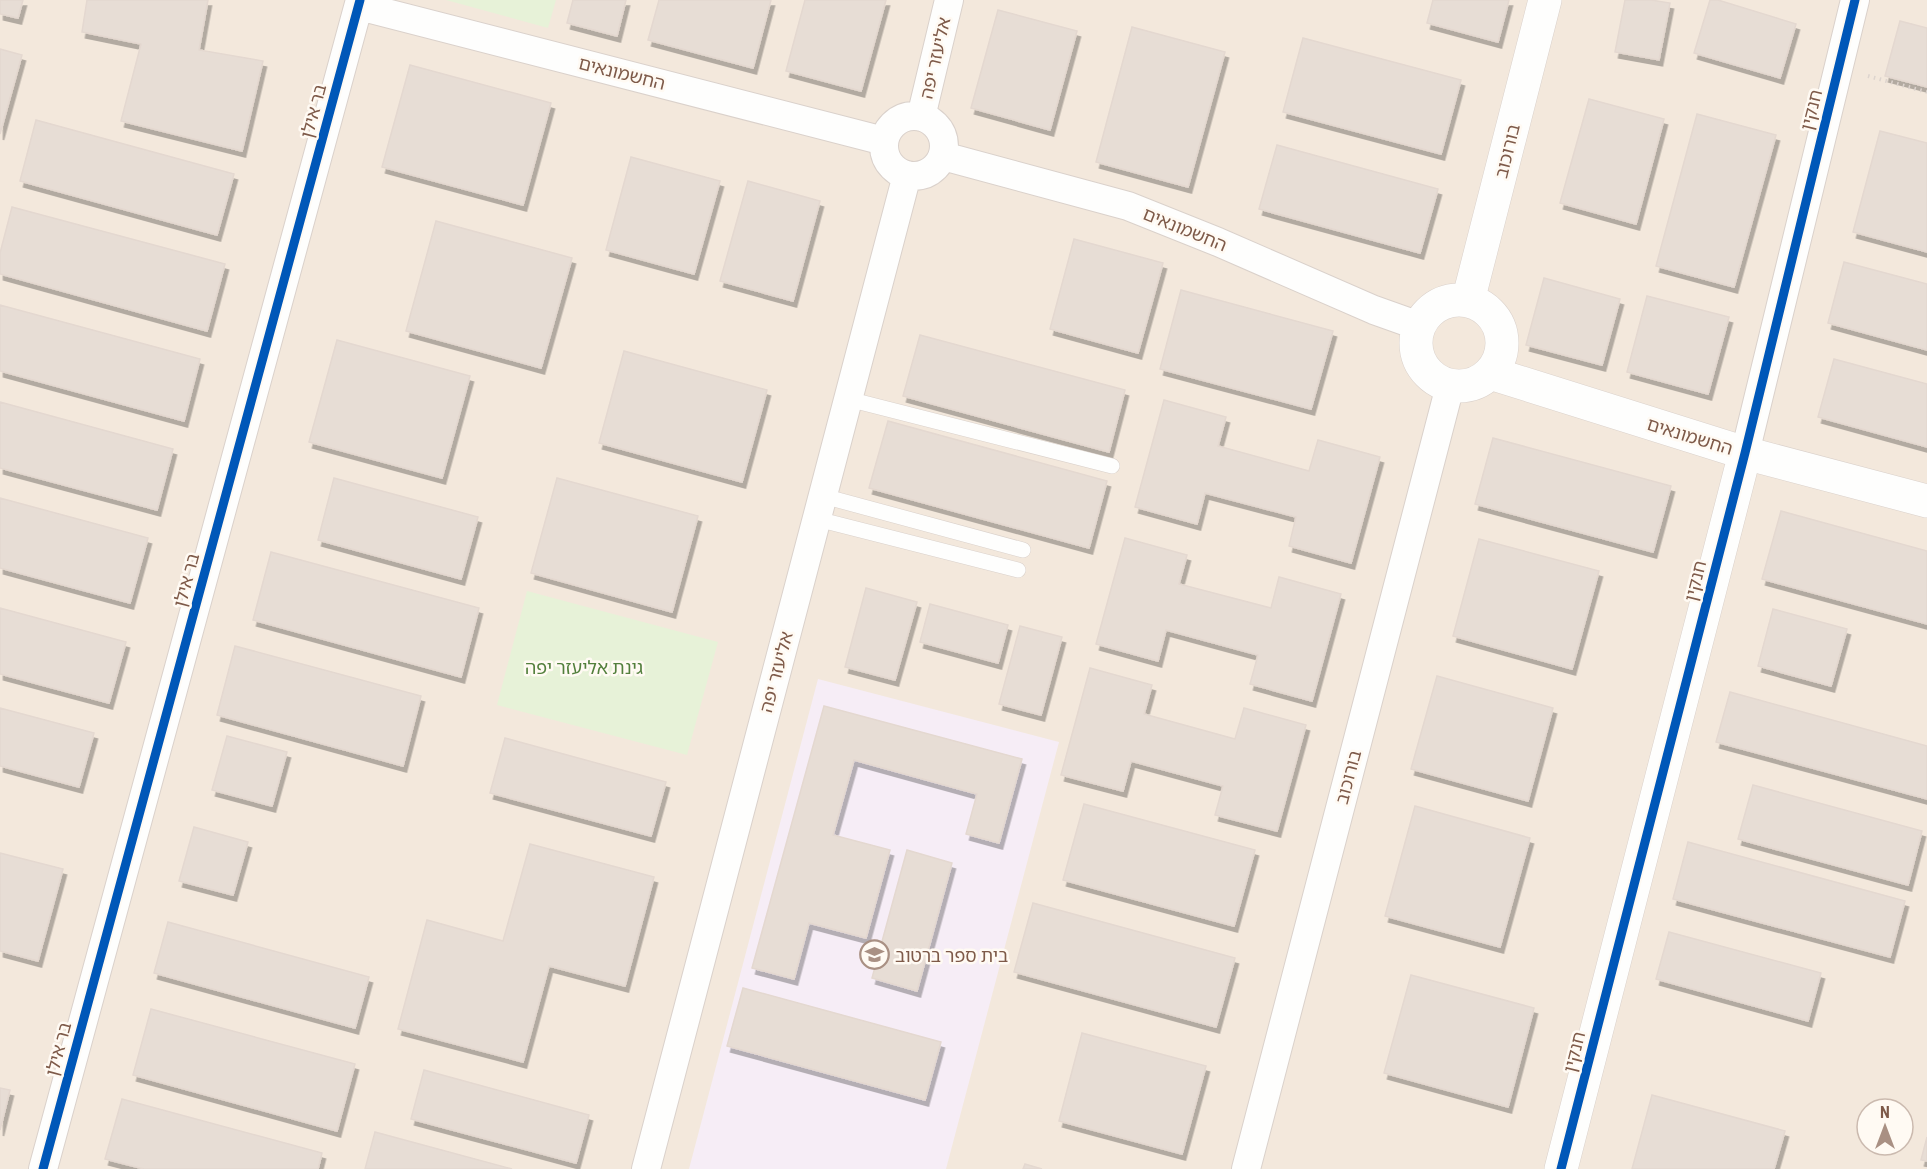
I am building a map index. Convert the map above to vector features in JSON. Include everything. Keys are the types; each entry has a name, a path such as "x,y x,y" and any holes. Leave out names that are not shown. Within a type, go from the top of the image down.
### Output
{"street":[{"name":"אליעזר יפה","path":"921,117 949,0"},
{"name":"בורוכוב","path":"1468,301 1545,0"},
{"name":"חנקין","path":"1561,1169 1745,453 1855,0"},
{"name":"החשמונאים","path":"360,3 884,141"},
{"name":"בר אילן","path":"43,1169 360,3"},
{"path":"921,117 931,121 943,136 945,146 943,156 932,171 916,176 907,175 898,172 887,159 884,141 894,124 902,118 921,117"},
{"name":"החשמונאים","path":"943,156 1128,206 1218,242 1374,310 1419,326"},
{"name":"אליעזר יפה","path":"646,1169 907,175"},
{"path":"1454,300 1468,301 1482,307 1493,317 1500,331 1502,346 1498,361 1490,373 1479,382 1464,386 1450,386 1436,380 1424,370 1417,356 1416,341 1419,326 1428,313 1439,305 1454,300"},
{"name":"החשמונאים","path":"1490,373 1745,453 1927,501"},
{"name":"בורוכוב","path":"1246,1169 1450,386"}],"lane":[{"path":"848,399 1112,466"},
{"path":"820,507 1023,549"},
{"path":"820,507 1018,570"}],"path":[{"path":"1838,68 1927,92"}],"shaded area":[{"path":"0,0 1927,0 1927,1169 0,1169"},
{"name":"בית ספר ברטוב","path":"818,679 1059,742 946,1169 689,1169"}],"green space":[{"path":"446,0 556,0 548,28"},
{"name":"גינת אליעזר יפה","path":"527,591 718,642 687,755 497,705"}],"building":[{"path":"0,0 23,0 18,18 0,14"},
{"path":"87,0 208,0 199,50 263,61 242,151 121,121 141,44 82,32"},
{"path":"573,0 626,0 617,36 567,23"},
{"path":"659,0 771,0 753,68 648,40"},
{"path":"805,0 886,0 861,91 786,71"},
{"path":"1433,0 1509,0 1498,42 1427,23"},
{"path":"1625,0 1670,3 1659,60 1615,52"},
{"path":"1710,0 1718,0 1796,24 1780,78 1694,53"},
{"path":"998,10 1077,31 1050,130 971,108"},
{"path":"1900,21 1927,28 1927,87 1885,76"},
{"path":"1132,27 1225,52 1188,187 1096,162"},
{"path":"1303,38 1461,80 1441,154 1283,112"},
{"path":"0,49 22,55 0,134"},
{"path":"410,65 551,103 523,205 382,167"},
{"path":"1589,99 1664,119 1636,224 1560,203"},
{"path":"1697,114 1776,135 1734,287 1656,266"},
{"path":"36,120 234,174 217,235 20,181"},
{"path":"1880,131 1927,143 1927,252 1853,232"},
{"path":"1277,145 1438,189 1420,253 1259,209"},
{"path":"631,157 720,181 694,274 606,250"},
{"path":"748,181 820,201 793,301 720,281"},
{"path":"12,207 225,264 207,331 0,274 0,253"},
{"path":"436,221 572,258 541,368 406,331"},
{"path":"1074,239 1163,263 1138,353 1050,329"},
{"path":"1844,262 1927,284 1927,350 1828,323"},
{"path":"1544,278 1620,299 1602,365 1526,345"},
{"path":"1181,290 1333,331 1311,409 1160,369"},
{"path":"1647,296 1729,317 1708,394 1627,372"},
{"path":"0,305 200,359 184,421 0,371"},
{"path":"920,335 1125,390 1109,452 903,396"},
{"path":"337,340 470,376 442,478 309,442"},
{"path":"624,351 767,390 742,482 599,443"},
{"path":"1834,359 1927,384 1927,447 1818,417"},
{"path":"1164,400 1226,417 1218,446 1309,471 1318,440 1380,457 1351,563 1289,546 1296,517 1205,493 1197,524 1135,507"},
{"path":"0,402 173,449 157,510 0,468"},
{"path":"888,421 1107,481 1089,548 869,488"},
{"path":"1493,438 1671,486 1653,552 1475,504"},
{"path":"334,478 478,517 461,579 318,540"},
{"path":"557,478 698,516 672,612 531,573"},
{"path":"0,498 148,538 130,603 0,568"},
{"path":"1781,511 1927,551 1927,624 1762,579"},
{"path":"1125,538 1187,555 1179,584 1271,608 1279,577 1341,594 1312,701 1250,684 1258,655 1166,630 1158,661 1096,644"},
{"path":"1479,539 1599,571 1572,669 1453,636"},
{"path":"271,552 479,608 461,677 253,620"},
{"path":"866,588 917,602 895,680 845,667"},
{"path":"930,604 1008,625 998,663 920,642"},
{"path":"0,608 126,642 109,703 0,674"},
{"path":"1773,609 1847,629 1831,686 1758,666"},
{"path":"1020,626 1062,637 1041,715 999,704"},
{"path":"235,646 421,696 403,766 217,715"},
{"path":"1090,668 1152,685 1144,714 1235,739 1244,708 1306,725 1277,831 1215,815 1223,786 1131,761 1123,791 1061,775"},
{"path":"1437,676 1553,708 1528,801 1411,769"},
{"path":"1730,692 1927,746 1927,799 1716,742"},
{"path":"824,706 1022,759 999,843 966,834 977,794 854,760 833,835 890,850 866,938 809,923 794,979 752,968"},
{"path":"0,708 94,733 79,787 0,766"},
{"path":"227,736 287,752 272,806 212,790"},
{"path":"505,738 666,782 651,836 490,793"},
{"path":"1753,785 1922,831 1908,885 1738,839"},
{"path":"1084,804 1255,850 1234,926 1063,880"},
{"path":"1415,806 1530,838 1500,947 1385,916"},
{"path":"194,827 248,842 233,895 179,881"},
{"path":"1688,842 1905,901 1890,957 1673,899"},
{"path":"530,844 654,877 625,986 549,966 523,1062 398,1029 427,920 503,941"},
{"path":"907,850 952,863 917,991 872,978"},
{"path":"0,853 63,869 38,961 0,951"},
{"path":"1033,903 1235,958 1216,1027 1014,972"},
{"path":"168,922 369,977 355,1028 154,973"},
{"path":"1669,932 1821,973 1808,1021 1656,979"},
{"path":"1411,975 1534,1008 1508,1107 1384,1073"},
{"path":"743,988 941,1042 925,1100 727,1046"},
{"path":"151,1009 355,1064 337,1131 133,1075"},
{"path":"1082,1033 1206,1066 1182,1154 1059,1121"},
{"path":"424,1070 589,1115 576,1163 411,1119"},
{"path":"0,1088 10,1090 0,1130"},
{"path":"1652,1095 1785,1131 1774,1169 1632,1169"},
{"path":"122,1099 322,1153 318,1169 144,1169 105,1159"},
{"path":"375,1132 512,1169 365,1169"},
{"path":"1927,1137 1927,1161 1921,1160"},
{"path":"1025,1164 1042,1169 1023,1169"}],"cycle path":[{"path":"43,1169 360,0"},
{"path":"1561,1169 1745,453 1855,0"}],"place":[{"name":"בית ספר ברטוב","path":"874,955"}]}
